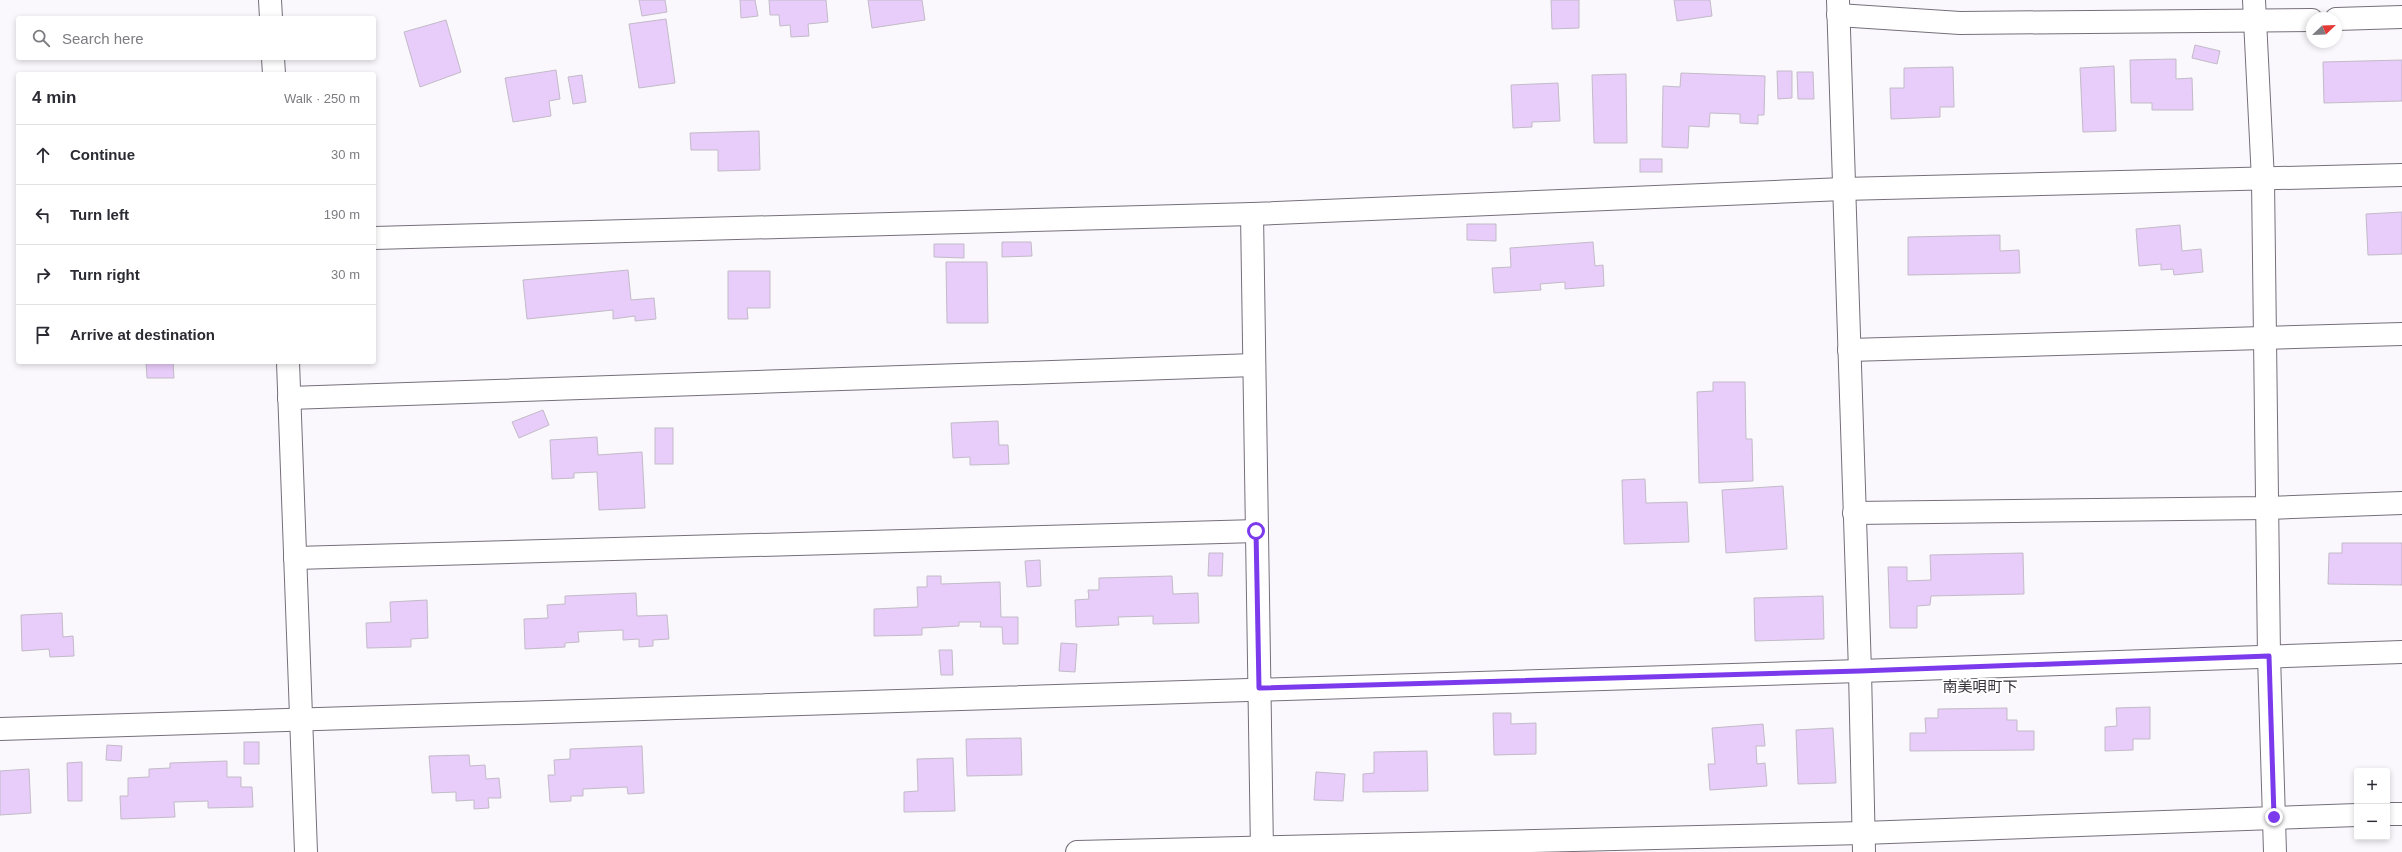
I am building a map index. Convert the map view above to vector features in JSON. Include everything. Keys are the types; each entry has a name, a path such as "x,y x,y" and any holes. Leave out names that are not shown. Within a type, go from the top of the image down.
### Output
{"street":[{"path":"270,0 271,16"},
{"path":"2254,0 2263,180 2269,656 2275,852"},
{"path":"1863,842 1860,671 1838,7 1960,23 2255,22 2306,20"},
{"path":"2342,19 2402,16"},
{"path":"273,60 274,72"},
{"path":"376,238 1252,214 1843,189 2263,180 2402,175"},
{"path":"1252,214 1262,850"},
{"path":"1849,350 2402,334"},
{"path":"288,364 306,852"},
{"path":"289,398 1254,365"},
{"path":"1854,513 2267,508 2402,503"},
{"path":"295,558 1256,531"},
{"path":"0,729 1259,688 1860,671 2402,652"},
{"path":"2390,814 2402,814"},
{"path":"1077,852 1863,842 2274,817 2354,815"}],"building":[{"path":"639,0 665,0 667,12 642,16"},
{"path":"740,0 755,0 758,16 741,18"},
{"path":"769,0 826,0 828,22 808,24 809,36 791,37 790,25 780,26 779,15 770,15"},
{"path":"868,0 922,0 925,20 872,28"},
{"path":"1551,0 1579,0 1579,28 1552,29"},
{"path":"1674,0 1710,0 1712,16 1677,21"},
{"path":"666,19 675,83 639,88 629,24"},
{"path":"446,20 461,72 420,87 404,32"},
{"path":"2195,45 2220,51 2217,64 2192,58"},
{"path":"2176,59 2176,79 2192,78 2193,110 2152,110 2152,103 2131,103 2130,60"},
{"path":"2402,60 2402,101 2324,103 2323,62"},
{"path":"2114,66 2116,131 2083,132 2080,68"},
{"path":"1953,67 1954,107 1940,107 1940,117 1891,119 1890,88 1904,88 1904,68"},
{"path":"556,70 560,99 549,101 551,116 513,122 505,78"},
{"path":"1777,71 1792,71 1792,98 1778,99"},
{"path":"1797,72 1813,72 1814,99 1798,99"},
{"path":"1681,73 1765,76 1764,115 1758,115 1758,124 1740,123 1740,114 1710,113 1709,127 1689,126 1688,148 1662,147 1663,86 1680,87"},
{"path":"1626,74 1627,143 1594,143 1592,75"},
{"path":"582,75 586,102 573,104 568,77"},
{"path":"1558,83 1560,121 1532,122 1532,127 1513,128 1511,85"},
{"path":"759,131 760,170 718,171 718,150 691,150 690,133"},
{"path":"1640,159 1662,159 1662,172 1640,172"},
{"path":"2402,212 2402,254 2368,255 2366,214"},
{"path":"1467,224 1496,224 1496,241 1467,240"},
{"path":"2180,225 2182,251 2201,249 2203,272 2174,275 2173,269 2161,270 2161,264 2139,266 2136,229"},
{"path":"2000,235 2000,251 2019,250 2020,273 1908,275 1908,237"},
{"path":"1002,242 1031,242 1032,256 1002,257"},
{"path":"1593,242 1595,266 1603,265 1604,286 1565,289 1565,282 1540,284 1541,290 1494,293 1492,268 1511,267 1510,248"},
{"path":"934,244 964,244 964,258 934,257"},
{"path":"946,262 987,262 988,323 947,323"},
{"path":"628,270 631,300 654,298 656,319 635,321 635,316 613,319 613,310 527,319 523,280"},
{"path":"728,271 770,271 770,308 747,308 748,319 728,319"},
{"path":"146,364 173,364 174,378 147,378"},
{"path":"1713,382 1745,382 1746,439 1752,439 1753,481 1699,483 1697,392 1713,391"},
{"path":"543,410 549,425 519,438 512,422"},
{"path":"998,421 999,445 1008,445 1009,464 970,465 970,457 953,458 951,423"},
{"path":"655,428 673,428 673,464 655,464"},
{"path":"597,437 598,455 642,452 645,508 599,510 597,472 574,473 574,478 552,479 550,440"},
{"path":"1645,479 1646,503 1687,502 1689,542 1624,544 1622,480"},
{"path":"1783,486 1787,549 1726,553 1722,490"},
{"path":"2342,543 2402,543 2402,585 2328,584 2329,553 2342,553"},
{"path":"1209,553 1223,553 1222,576 1208,576"},
{"path":"2023,553 2024,594 1931,596 1930,605 1917,606 1917,628 1890,628 1888,567 1907,567 1907,581 1931,580 1930,555"},
{"path":"1040,560 1041,586 1027,587 1025,561"},
{"path":"927,576 941,576 941,584 1000,582 1001,617 1018,617 1018,644 1003,644 1002,627 980,627 981,622 959,622 959,626 922,628 922,635 874,636 874,609 918,607 917,587 927,587"},
{"path":"1172,576 1173,594 1198,593 1199,623 1153,624 1153,616 1118,617 1119,625 1076,627 1075,600 1089,599 1088,590 1099,590 1099,578"},
{"path":"636,593 637,616 667,615 669,639 653,640 653,646 639,647 639,639 623,640 623,630 578,632 579,642 565,643 565,647 525,649 524,619 548,618 547,605 565,604 565,596"},
{"path":"1823,596 1824,639 1755,641 1754,598"},
{"path":"427,600 428,638 411,639 411,647 367,648 366,623 391,622 390,602"},
{"path":"62,613 63,637 73,636 74,656 50,657 49,649 22,651 21,615"},
{"path":"1061,643 1077,644 1075,672 1059,671"},
{"path":"939,650 952,650 953,675 941,675"},
{"path":"2150,707 2150,739 2133,739 2133,750 2105,751 2105,727 2117,726 2116,708"},
{"path":"2007,708 2007,720 2017,720 2017,731 2034,731 2034,750 1910,751 1910,733 1926,733 1925,718 1938,718 1938,709"},
{"path":"1493,713 1511,713 1511,724 1536,723 1536,754 1494,755"},
{"path":"1763,724 1765,746 1756,746 1757,764 1765,763 1767,786 1710,790 1708,764 1715,764 1712,728"},
{"path":"1833,728 1836,783 1798,784 1796,730"},
{"path":"1021,738 1022,775 967,776 966,739"},
{"path":"244,742 259,742 259,764 244,764"},
{"path":"107,745 122,746 121,761 106,760"},
{"path":"642,746 644,793 628,794 627,787 583,789 583,796 571,796 571,801 550,802 548,775 555,775 554,760 570,759 570,749"},
{"path":"1427,751 1428,791 1363,792 1363,774 1374,773 1374,752"},
{"path":"469,755 470,766 485,765 486,779 499,778 501,798 488,798 489,808 474,809 474,800 456,801 456,792 432,793 429,756"},
{"path":"953,758 955,811 904,812 904,792 918,791 917,759"},
{"path":"227,761 227,777 241,777 241,787 252,787 253,807 208,808 208,801 174,802 175,817 121,819 120,796 128,796 128,778 149,777 149,769 170,768 170,763"},
{"path":"82,762 82,801 68,801 67,763"},
{"path":"29,769 31,813 0,815 0,771"},
{"path":"1316,772 1345,774 1343,801 1314,800"}],"district":[{"name":"南美唄町下","path":"1980,687"}],"route":[{"path":"1256,531 1259,688 1860,671 2269,656 2274,817"}]}
